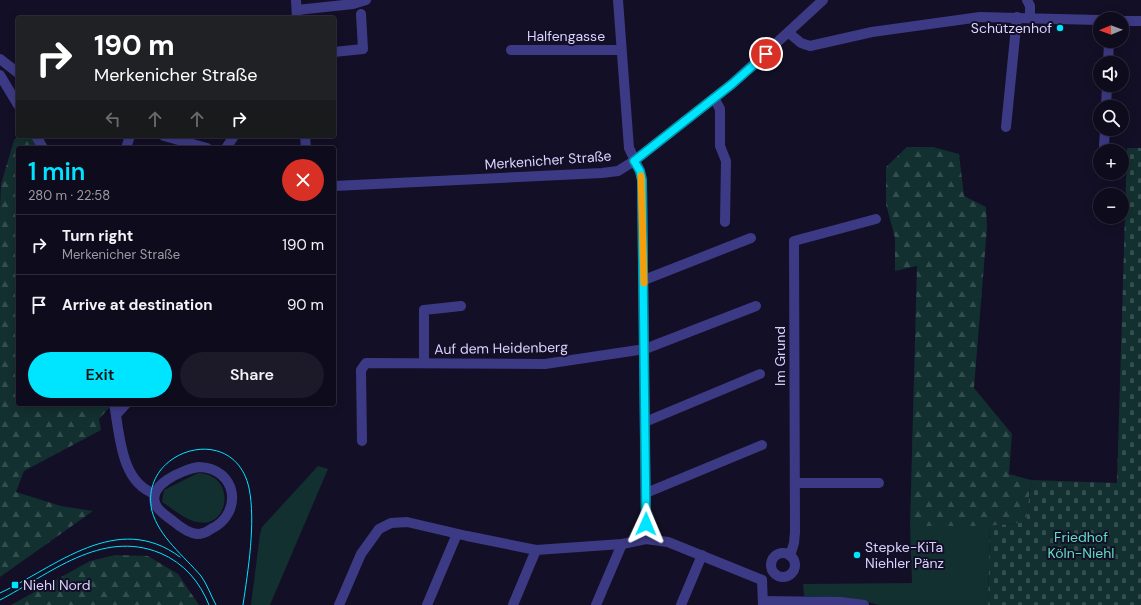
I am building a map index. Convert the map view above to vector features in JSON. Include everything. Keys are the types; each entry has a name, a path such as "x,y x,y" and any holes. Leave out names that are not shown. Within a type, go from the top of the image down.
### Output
{"street":[{"path":"297,9 353,4 366,0"},
{"name":"Halfengasse","path":"618,0 629,148 640,171 642,180 646,539"},
{"name":"Merkenicher Straße","path":"336,186 602,174 618,170 634,161 714,98 789,33 823,0"},
{"path":"1027,0 1030,6 1030,17"},
{"path":"336,52 363,49 361,14"},
{"path":"789,33 801,43 810,46 887,30 980,17 1093,20"},
{"path":"1006,127 1017,17"},
{"path":"1129,21 1141,21"},
{"name":"Halfengasse","path":"511,50 621,50"},
{"path":"0,59 16,71"},
{"path":"0,75 16,103"},
{"path":"714,98 720,109 720,146 726,161 725,222"},
{"path":"171,138 199,146"},
{"name":"Im Grund","path":"772,570 781,577 789,575 794,570 790,556 794,538 795,483 794,240 876,219"},
{"path":"644,280 751,238"},
{"path":"424,363 424,310 461,306"},
{"name":"Auf dem Heidenberg","path":"362,441 361,370 366,363 545,364 645,349 756,306"},
{"path":"645,422 760,374"},
{"path":"114,406 129,471 139,484 155,494"},
{"path":"116,415 124,406"},
{"path":"646,493 762,445"},
{"path":"203,467 221,474 228,481 232,501 230,512 221,524 206,532 198,534 186,531 158,509 155,502 155,494 161,484 175,475 194,468 203,467"},
{"path":"795,483 879,483"},
{"path":"339,605 361,554 379,529 391,523 407,522 536,550 622,544 646,539 668,542 702,554 762,580"},
{"path":"427,605 457,534"},
{"path":"596,605 622,544"},
{"path":"512,605 536,550"},
{"path":"790,556 783,553 776,555 771,562 772,570 762,580 763,603 841,602 864,605"},
{"path":"682,605 702,554"}],"green space":[{"path":"16,138 32,138 36,146 16,146 16,406 108,406 109,408 99,419 101,430 24,471 16,492 61,506 93,511 0,577 0,209 1,184 14,140"},
{"path":"907,147 933,147 959,154 964,196 986,207 987,228 974,388 1012,434 1009,474 1031,480 1026,522 990,526 910,526 917,266 895,271 895,238 886,204 886,167"},
{"name":"Friedhof Köln-Niehl","path":"1129,148 1141,148 1141,605 988,605 990,526 1026,522 1031,480 1117,483 1125,224 1129,224 1129,188 1126,188 1126,180 1129,180"},
{"path":"318,466 328,469 270,605 251,605 262,527"},
{"path":"198,473 211,476 219,482 224,491 222,510 217,518 208,522 192,521 162,502 164,490"},
{"path":"910,526 990,526 988,605 879,605 849,598 804,596 803,584 912,583"},
{"path":"115,555 148,556 178,574 199,605 11,605 90,561"}],"tram line":[{"path":"216,605 201,576 166,538 155,520 152,511 152,490 159,472 173,459 190,451 208,449 226,454 240,467 249,488 252,516 249,562 243,605"},
{"path":"0,593 65,558 87,548 110,541 133,539 156,544 180,557"},
{"path":"0,600 57,567 97,550 117,547 138,547 160,553 177,562 196,581 209,605"}],"slow traffic":[{"path":"641,176 644,283"}],"place":[{"name":"Schützenhof","path":"1060,28"},
{"name":"Stepke-KiTa Niehler Pänz","path":"857,555"},
{"name":"Niehl Nord","path":"15,585"}],"route":[{"path":"646,524 642,180 640,171 634,161 732,84 766,54"}]}
